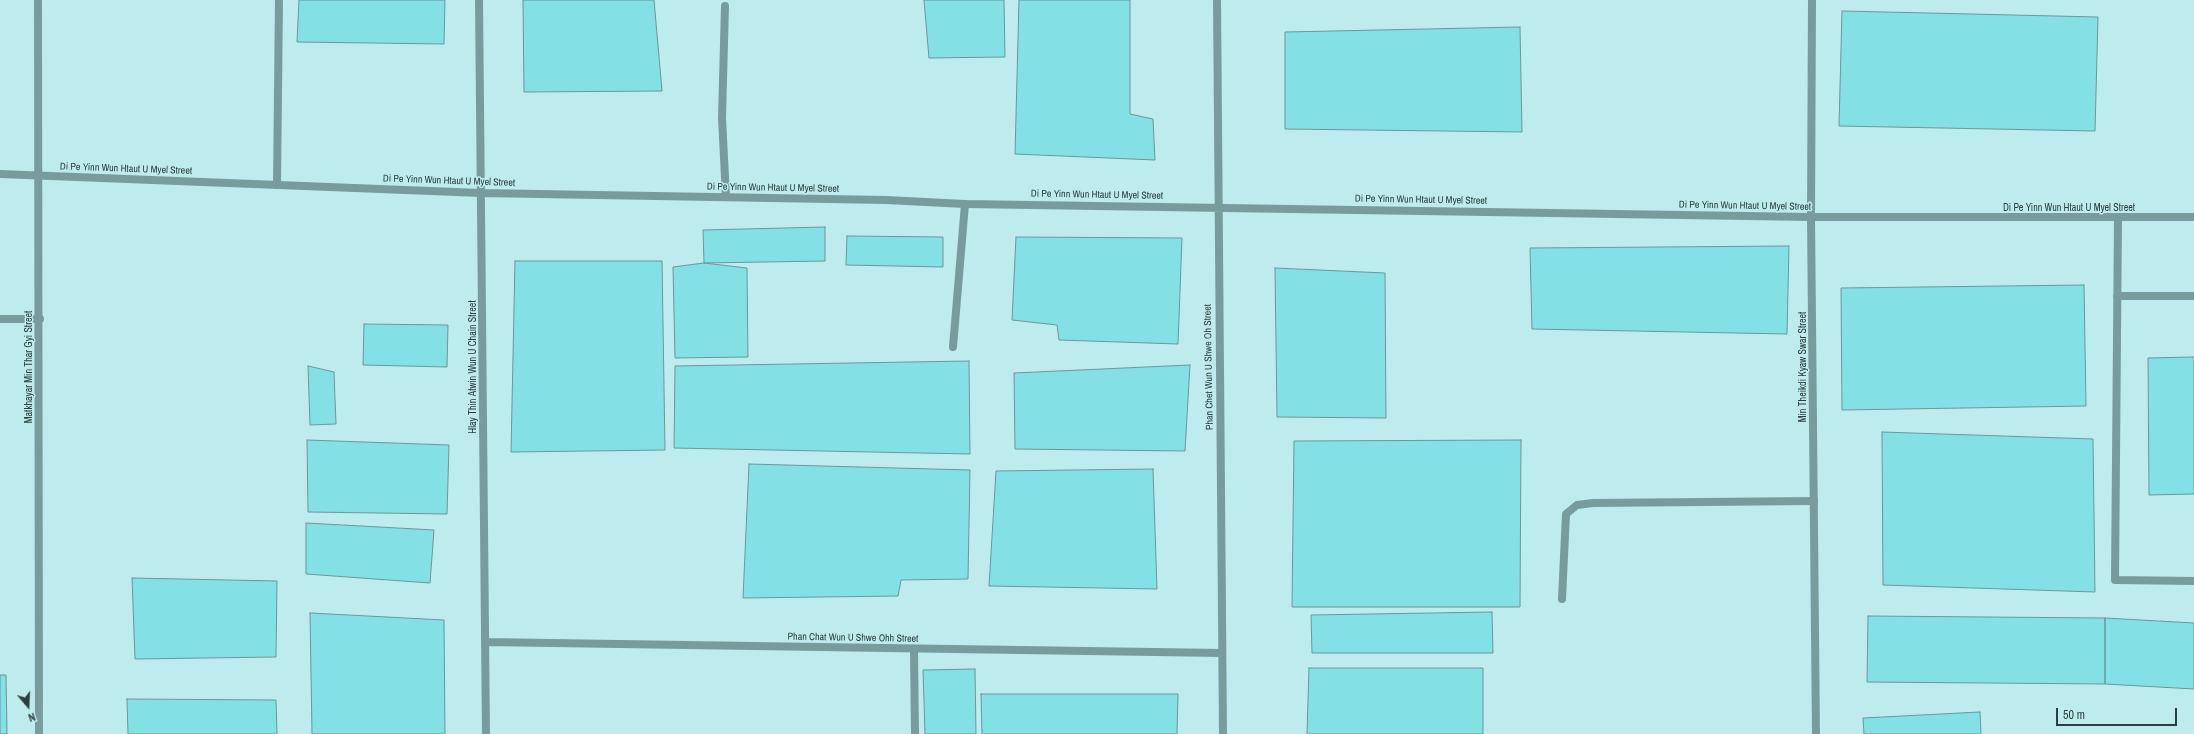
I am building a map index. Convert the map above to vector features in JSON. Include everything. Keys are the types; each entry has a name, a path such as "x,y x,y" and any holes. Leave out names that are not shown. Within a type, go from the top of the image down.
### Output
{"street":[{"name":"Matkhayar Min Thar Gyi Street","path":"38,0 40,175 39,734"},
{"path":"277,185 279,0"},
{"name":"Hlay Thin Atwin Wun U Chain Street","path":"479,0 486,734"},
{"name":"Phan Chet Wun U Shwe Oh Street","path":"1217,0 1221,653 1223,734"},
{"name":"Min Theikdi Kyaw Swar Street","path":"1812,0 1811,217 1816,734"},
{"path":"725,6 722,118 726,197"},
{"name":"Di Pe Yinn Wun Htaut U Myel Street","path":"0,174 481,193 726,197 965,204 1218,206 1811,217 2194,217"},
{"path":"953,347 965,204"},
{"path":"2118,218 2115,580 2194,582"},
{"path":"2117,296 2194,296"},
{"path":"0,318 40,319"},
{"path":"1562,600 1566,514 1577,505 1593,503 1814,501"},
{"name":"Phan Chat Wun U Shwe Ohh Street","path":"485,642 914,650 1221,653"},
{"path":"914,650 915,734"}],"building":[{"path":"299,0 445,0 444,44 297,42"},
{"path":"523,0 654,0 662,91 524,92"},
{"path":"924,0 1004,0 1005,57 929,58"},
{"path":"1019,0 1130,0 1130,114 1153,119 1155,160 1015,154"},
{"path":"1842,11 2098,17 2095,131 1839,126"},
{"path":"1520,27 1522,132 1285,129 1285,32"},
{"path":"825,227 825,261 704,263 703,230"},
{"path":"847,236 943,237 943,267 846,265"},
{"path":"1016,237 1182,238 1178,344 1059,340 1057,325 1012,320"},
{"path":"1789,246 1787,334 1532,329 1530,248"},
{"path":"515,261 662,261 665,450 511,452"},
{"path":"704,263 747,268 748,357 675,358 673,267"},
{"path":"1275,268 1385,273 1386,418 1277,417"},
{"path":"2084,285 2086,406 1842,410 1841,288"},
{"path":"364,324 448,325 447,367 363,365"},
{"path":"2194,357 2194,494 2149,495 2148,358"},
{"path":"969,361 970,454 674,448 675,366"},
{"path":"1190,365 1185,451 1015,449 1014,373"},
{"path":"308,366 334,372 336,424 310,425"},
{"path":"1882,432 2093,439 2095,592 1883,585"},
{"path":"307,440 449,445 447,514 308,512"},
{"path":"1521,440 1520,607 1292,607 1294,441"},
{"path":"749,464 970,470 968,579 901,580 898,596 743,598"},
{"path":"1153,469 1157,589 989,586 996,471"},
{"path":"306,523 434,530 430,583 306,574"},
{"path":"132,578 277,581 276,657 135,659"},
{"path":"1492,612 1493,653 1312,653 1311,615"},
{"path":"310,613 444,620 445,734 312,734"},
{"path":"1868,616 2105,618 2105,684 1867,682"},
{"path":"2105,618 2194,623 2194,689 2105,684"},
{"path":"1309,668 1483,668 1483,734 1307,734"},
{"path":"975,669 976,734 925,734 923,670"},
{"path":"0,675 6,675 7,734 0,734"},
{"path":"981,694 1178,694 1177,734 982,734"},
{"path":"127,699 276,700 277,734 128,734"},
{"path":"1980,712 1981,734 1864,734 1863,718"}]}
